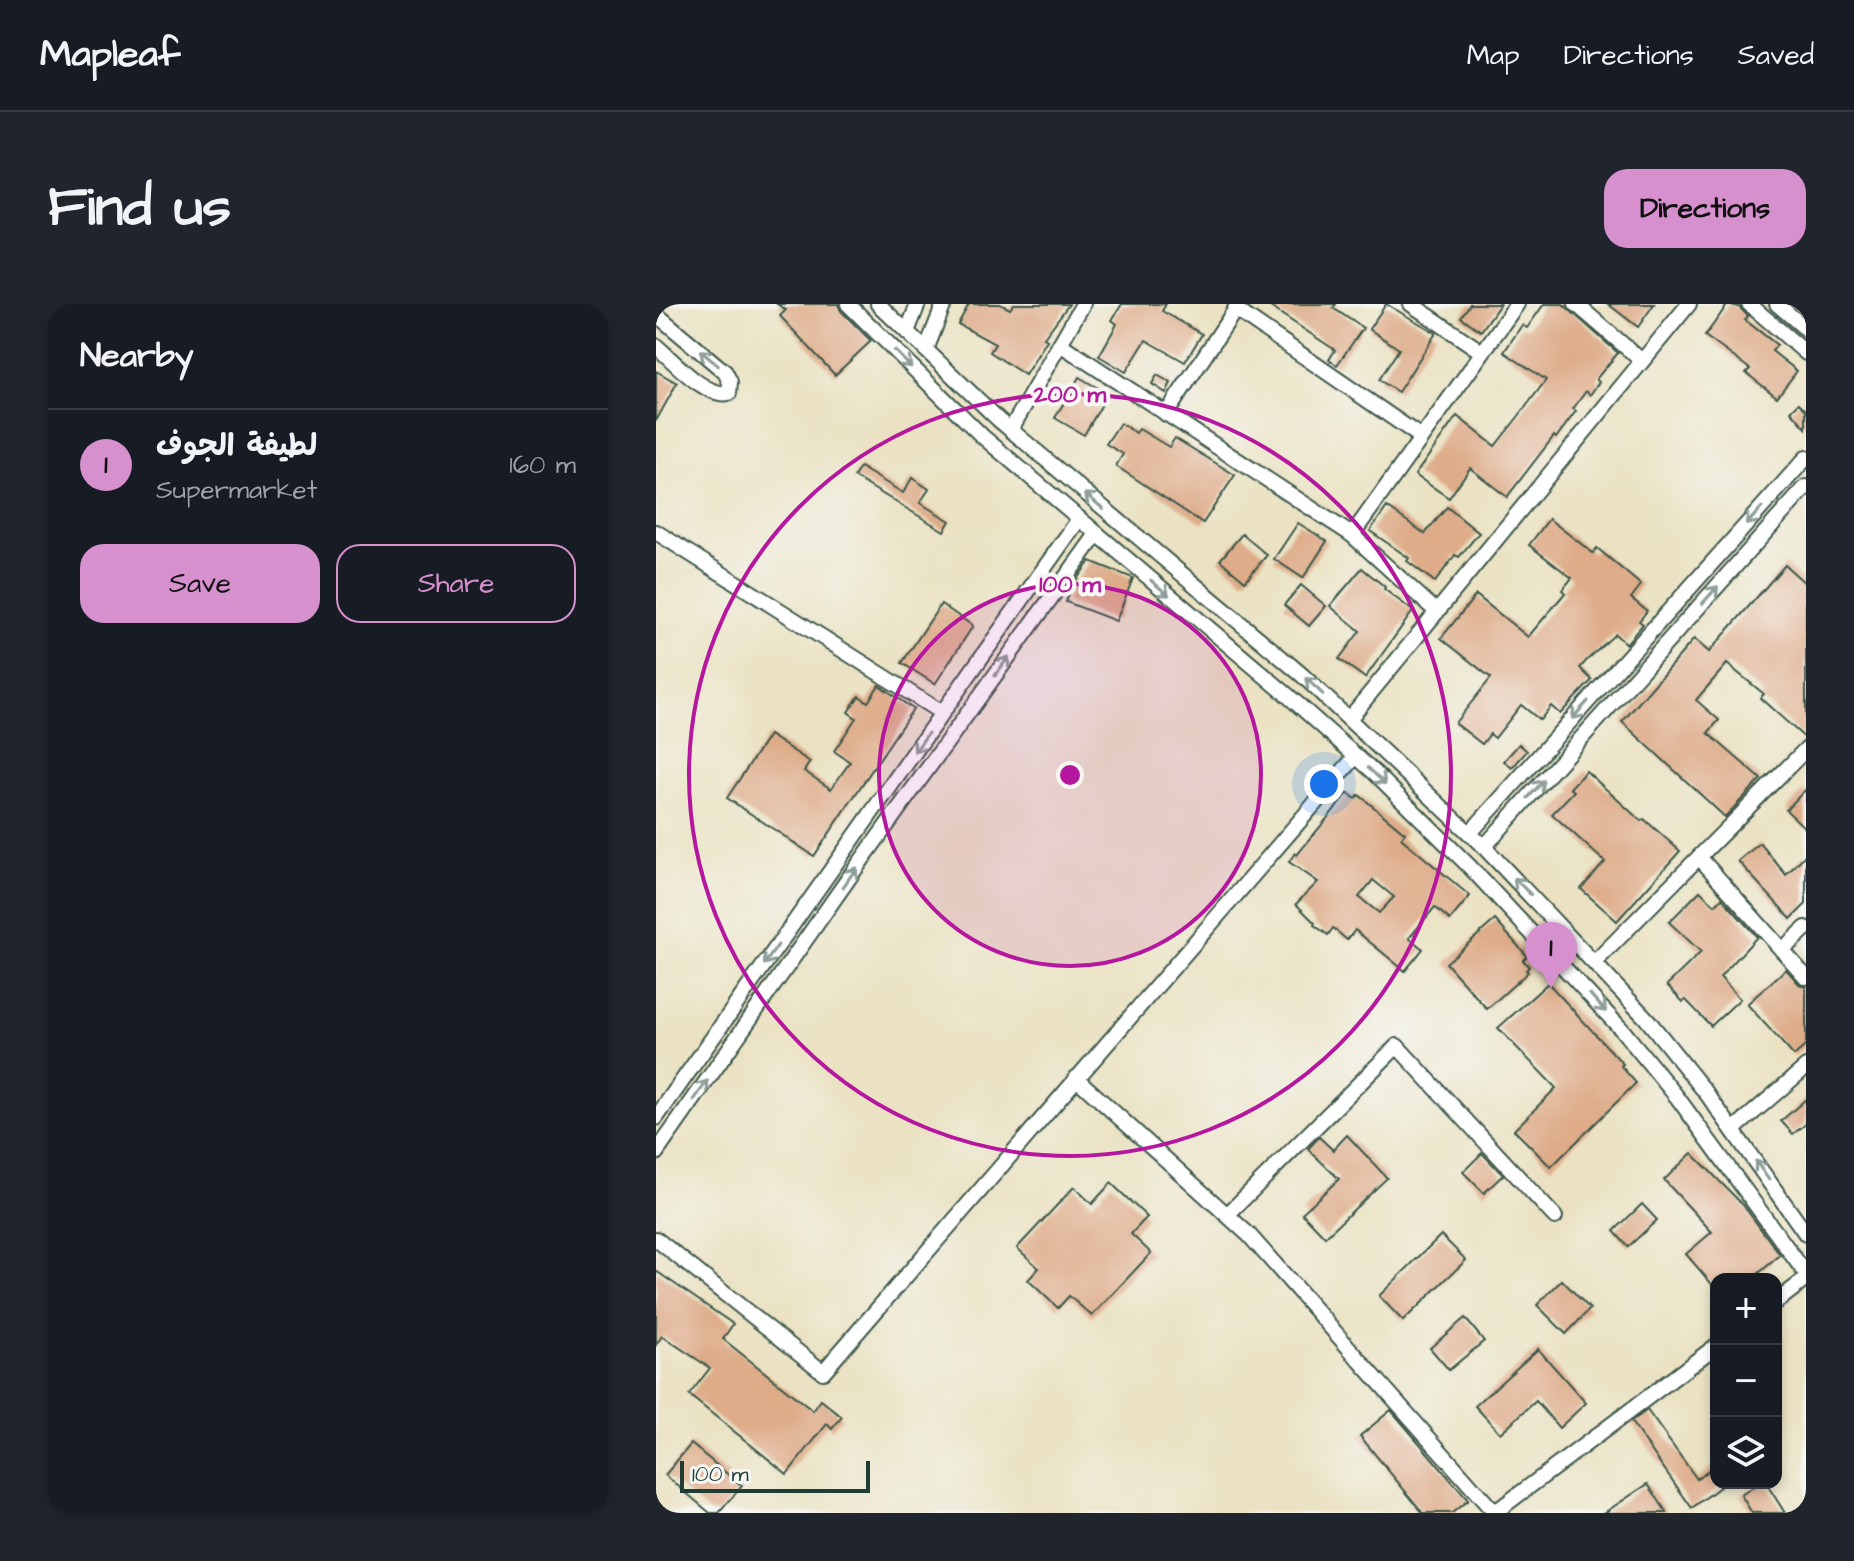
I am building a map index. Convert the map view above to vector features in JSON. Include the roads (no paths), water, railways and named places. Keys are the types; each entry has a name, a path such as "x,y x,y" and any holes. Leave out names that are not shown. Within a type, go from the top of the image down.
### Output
{"street":[{"path":"848,304 982,436 1285,693 1356,756 1469,866 1623,1031 1677,1097 1806,1277 1782,1297"},
{"path":"878,304 1011,429 1302,675 1484,847 1646,1018 1733,1130 1806,1234"},
{"path":"907,332 918,304"},
{"path":"926,350 944,304"},
{"path":"1011,429 1083,304"},
{"path":"1411,304 1482,352"},
{"path":"1352,535 1517,304"},
{"path":"1576,304 1642,361"},
{"path":"1349,719 1689,304"},
{"path":"1749,304 1806,353"},
{"path":"1777,304 1806,329"},
{"path":"1166,414 1237,306 1421,437"},
{"path":"656,314 725,372 730,382 729,393 719,395 708,391 656,346"},
{"path":"1060,344 1352,535 1437,612"},
{"path":"1470,833 1806,458"},
{"path":"1484,847 1806,487"},
{"path":"656,1118 1079,519"},
{"path":"656,532 942,713"},
{"path":"656,1153 860,862 1097,534"},
{"path":"1595,962 1806,749"},
{"path":"656,1239 823,1372 1356,756"},
{"path":"1699,857 1806,977"},
{"path":"1782,950 1806,928"},
{"path":"1227,1215 1397,1046 1555,1217"},
{"path":"1733,1130 1806,1067"},
{"path":"1076,1078 1249,1235 1494,1513 1710,1351"}],"place":[{"name":"لطيفة الجوف","path":"1551,988"}]}
